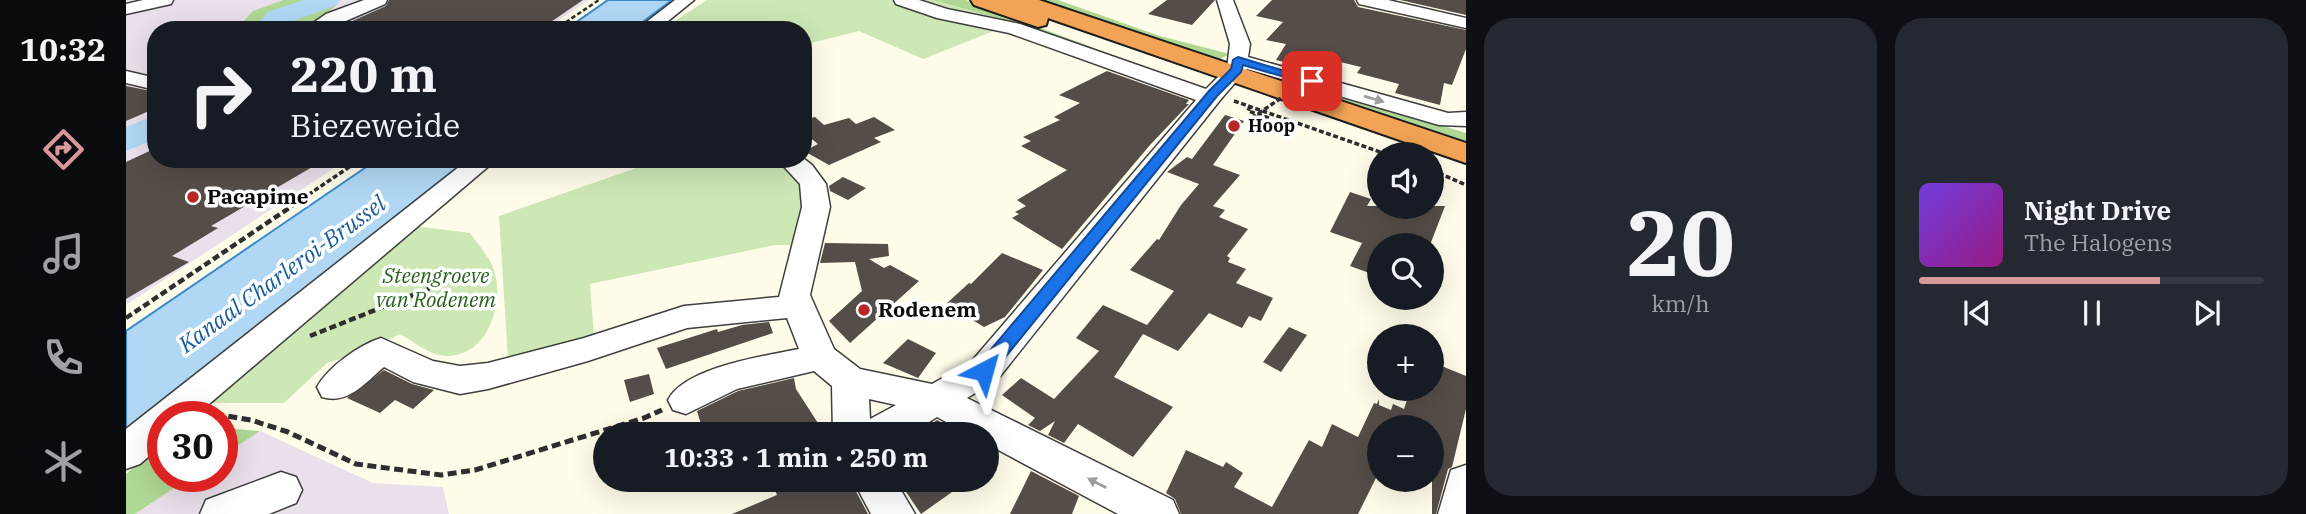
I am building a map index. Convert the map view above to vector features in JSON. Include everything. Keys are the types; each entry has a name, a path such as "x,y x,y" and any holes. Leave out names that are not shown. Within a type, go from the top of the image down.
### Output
{"highway":[{"path":"982,0 1223,82 1466,153"},
{"path":"1017,0 1223,82 1384,142"},
{"path":"1444,164 1466,172"}],"street":[{"path":"126,9 165,0"},
{"path":"327,21 379,0"},
{"path":"657,21 686,0"},
{"path":"902,0 943,14 1014,27 1223,82 1447,120 1466,119"},
{"path":"899,422 984,371 1223,82 1240,44 1225,0"},
{"path":"1365,0 1466,23"},
{"path":"126,77 147,82"},
{"path":"189,401 474,168"},
{"path":"800,168 813,184 816,208 794,295 820,357 850,381 937,400 1158,514"},
{"path":"335,387 382,351 426,373 460,380 488,376 588,349 684,317 798,306"},
{"path":"686,400 727,378 820,357"},
{"path":"850,381 852,422"},
{"path":"126,452 147,435"},
{"path":"1459,514 1466,483"},
{"path":"221,514 281,489"},
{"path":"880,492 894,514"}],"path":[{"path":"568,21 599,0"},
{"path":"1223,82 1249,106 1367,148"},
{"path":"1249,106 1248,111 1269,118 1264,122 1252,118 1300,85"},
{"path":"126,318 348,168"},
{"path":"1444,175 1466,185"},
{"path":"257,345 303,339 429,289 446,273"},
{"path":"238,419 251,420 288,432 356,464 441,475 475,470 644,418 686,400"}],"shaded area":[{"path":"126,0 589,0 558,21 147,21 147,168 334,168 126,305"},
{"path":"260,431 373,483 443,487 449,514 135,514 168,492 238,492 238,445"}],"green space":[{"path":"283,0 332,0 336,6 316,21 244,21 253,11"},
{"path":"707,0 933,0 1014,23 923,59 859,31 812,43 812,21 675,21"},
{"path":"933,0 966,0 1161,73 1014,23"},
{"path":"1037,0 1058,0 1160,36 1230,54 1218,60"},
{"path":"1287,78 1466,133 1466,146 1288,87"},
{"path":"636,168 787,168 806,186 796,245 775,245 590,284 594,337 508,360 499,216"},
{"name":"Steengroeve van Rodenem","path":"414,226 470,233 492,265 496,280 495,312 481,340 469,350 455,355 439,355 400,334 367,351 327,363 284,403 200,401"},
{"path":"238,429 260,431 238,445"},
{"path":"147,456 147,492 168,492 135,514 126,514 126,474"}],"water":[{"path":"608,0 672,0 644,21 578,21"},
{"name":"Kanaal Charleroi-Brussel","path":"365,168 457,168 163,401 147,401 147,413 126,430 126,331"}],"building":[{"path":"389,0 583,0 552,21 352,21 386,6"},
{"path":"1167,0 1215,0 1192,25 1148,14"},
{"path":"1272,0 1354,0 1358,7 1466,30 1466,49 1452,85 1444,83 1440,105 1395,93 1399,84 1357,73 1361,67 1315,56 1307,67 1276,60 1286,44 1266,40 1283,22 1256,16"},
{"path":"1400,0 1466,0 1466,15"},
{"path":"1107,71 1189,100 1186,104 1189,104 1150,145 1062,249 1012,218 1019,214 1015,212 1026,206 1017,200 1067,170 1021,146 1031,141 1023,137 1060,120 1054,117 1080,103 1059,95"},
{"path":"126,86 147,90 147,112 126,121"},
{"path":"1225,115 1244,121 1213,165 1240,175 1213,206 1225,210 1219,217 1248,229 1227,256 1230,258 1228,262 1246,269 1236,283 1273,298 1261,321 1249,316 1242,328 1209,313 1178,351 1143,334 1114,377 1173,407 1133,457 1078,424 1064,443 1048,435 1055,421 1040,431 1028,425 1035,418 1002,395 1021,378 1054,399 1099,351 1076,338 1103,305 1147,325 1174,291 1130,270 1157,239 1159,240 1181,205 1199,184 1167,172 1187,157 1192,159"},
{"path":"815,117 824,125 849,118 856,124 874,117 895,130 874,138 881,142 829,165 812,155 812,147 818,144 812,139 812,118"},
{"name":"Pacapime","path":"147,152 147,168 311,168 211,226 218,228 172,256 189,262 126,299 126,162"},
{"path":"843,177 866,188 848,200 830,191 829,186"},
{"path":"1350,192 1367,198 1367,219 1440,219 1435,233 1367,233 1367,272 1350,266 1362,243 1330,232"},
{"name":"Rodenem","path":"825,243 888,244 889,256 869,259 884,268 890,265 919,281 850,343 829,321 862,291 855,262 820,263"},
{"path":"1002,253 1043,270 1005,317 984,327 946,304"},
{"path":"769,322 773,333 666,369 657,348 717,329 718,332 742,325"},
{"path":"1289,327 1307,335 1281,372 1263,362"},
{"path":"908,339 936,353 918,378 883,363"},
{"path":"1444,367 1466,376 1466,409 1452,467 1448,469 1444,484 1444,415 1368,415 1374,403 1377,404 1378,401 1379,405 1391,410 1393,404 1404,409 1407,401 1444,401"},
{"path":"384,370 412,384 434,390 413,409 395,400 380,413 347,398"},
{"path":"649,374 654,394 630,402 624,380"},
{"path":"794,378 796,389 817,422 700,422 697,411 738,391"},
{"path":"1367,418 1369,492 1358,514 1181,514 1175,499 1166,493 1186,450 1223,467 1226,462 1243,473 1234,487 1272,507 1309,440 1322,447 1332,424 1358,437"},
{"path":"1031,471 1079,496 1072,514 1010,514"},
{"path":"776,492 856,492 868,514 732,514 777,495"},
{"path":"906,492 952,492 921,514"},
{"path":"1432,492 1442,492 1436,514 1432,514"}],"waterway":[{"path":"274,21 328,0"},
{"path":"126,140 147,130"}],"place":[{"name":"Hoop","path":"1234,126"},
{"name":"Pacapime","path":"193,197"},
{"name":"Rodenem","path":"864,310"}],"route":[{"path":"984,371 1221,84 1237,70 1238,60 1312,81"}]}
